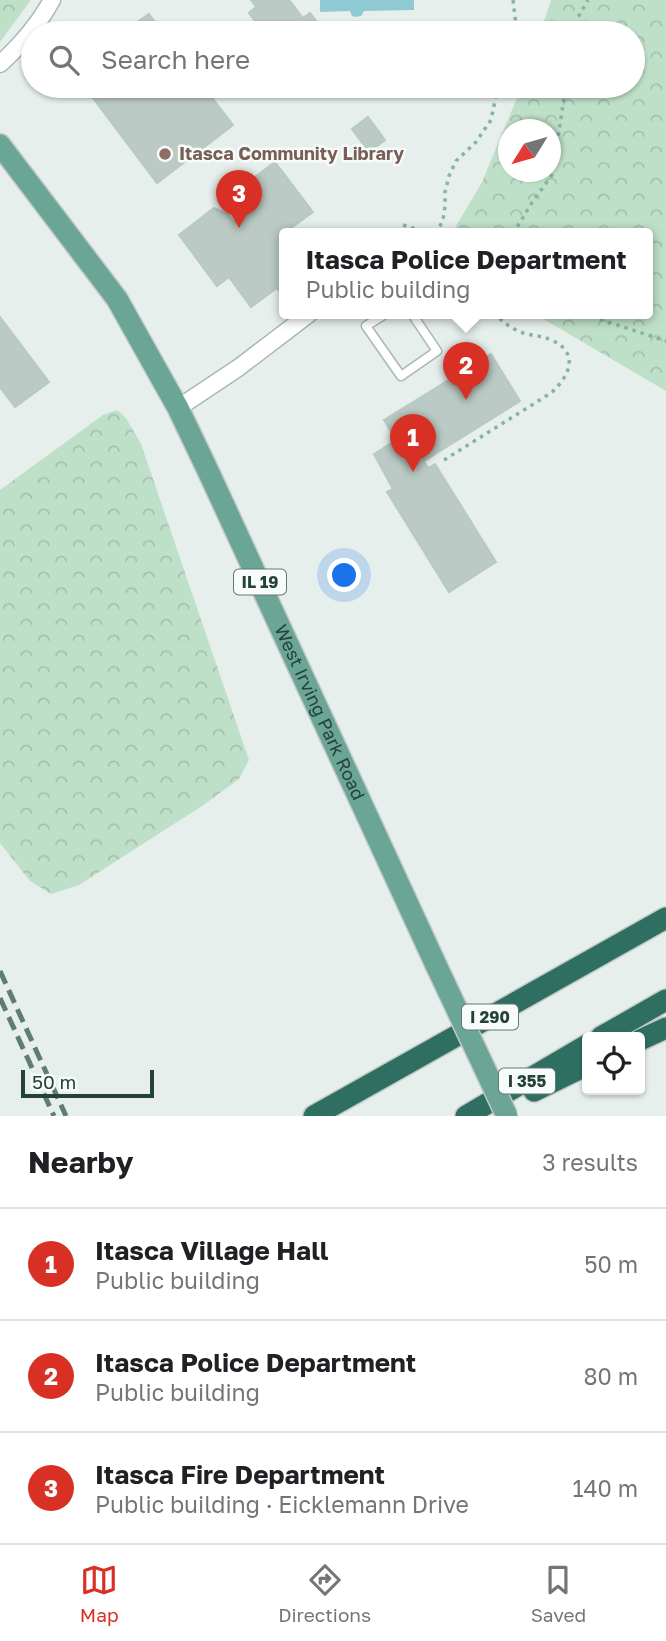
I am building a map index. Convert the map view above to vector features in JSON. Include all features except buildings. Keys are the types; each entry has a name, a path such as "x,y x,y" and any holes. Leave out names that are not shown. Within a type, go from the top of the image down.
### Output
{"highway":[{"name":"I 290","path":"314,1116 666,919"},
{"path":"610,1032 666,999"},
{"path":"645,1038 666,1028"},
{"name":"I 355","path":"466,1116 582,1048"},
{"path":"482,1116 582,1067"}],"main road":[{"name":"West Irving Park Road","path":"0,145 117,299 178,408 507,1116"}],"street":[{"path":"40,21 52,0"},
{"path":"0,64 21,44"},
{"path":"178,408 239,368 303,319"}],"lane":[{"path":"377,319 366,326 401,376 438,351 416,319"}],"path":[{"path":"513,0 516,21"},
{"path":"577,21 588,0"},
{"path":"438,228 443,220 444,192 449,176 456,161 476,142 491,120 496,98"},
{"path":"517,228 552,175 564,98"},
{"path":"403,225 413,228"},
{"path":"444,460 551,393 569,373 570,361 564,348 554,341 514,329 499,319"},
{"path":"599,319 666,341"}],"green space":[{"path":"0,0 31,0 0,42"},
{"path":"551,0 666,0 666,391 544,319 653,319 653,228 456,226 482,182 498,144 498,182 561,182 561,119 508,119 517,98 645,98 645,21 544,21"},
{"path":"117,410 126,418 141,444 249,760 239,779 202,806 79,885 51,894 30,881 0,843 0,490 103,415"}],"water":[{"path":"320,0 414,0 414,10 364,11 361,16 356,17 352,16 350,11 320,12"}],"railway":[{"path":"0,971 66,1116"},
{"path":"0,998 54,1116"}],"place":[{"name":"Itasca Community Library","path":"165,154"},
{"name":"Itasca Fire Department","path":"239,228"},
{"name":"Itasca Police Department","path":"466,400"},
{"name":"Itasca Village Hall","path":"413,472"}]}
